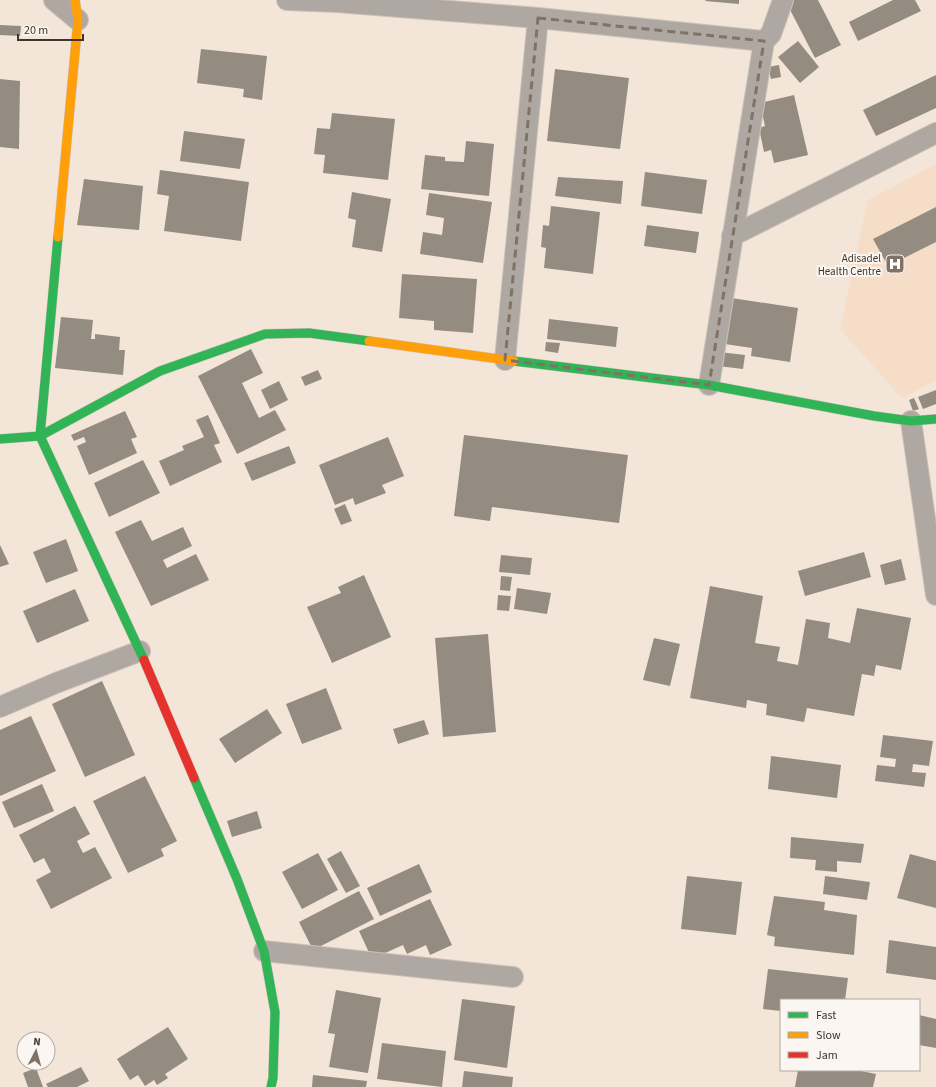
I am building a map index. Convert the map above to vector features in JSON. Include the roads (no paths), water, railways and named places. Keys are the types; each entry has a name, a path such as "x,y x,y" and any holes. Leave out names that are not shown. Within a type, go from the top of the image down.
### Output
{"street":[{"path":"54,0 78,20"},
{"path":"75,0 78,20 40,436 140,651 237,879 264,951 275,1012 273,1078 271,1087"},
{"path":"287,0 337,2 538,18 764,41"},
{"path":"709,385 764,41 771,34 783,0"},
{"path":"504,360 538,18"},
{"path":"732,236 936,133"},
{"path":"0,439 40,436 160,371 211,352 265,334 309,333 504,360 709,385 874,416 910,421 936,419"},
{"path":"910,421 936,595"},
{"path":"0,707 56,683 140,651"},
{"path":"264,951 513,977"}],"place":[{"name":"Adisadel Health Centre","path":"895,264"}]}
